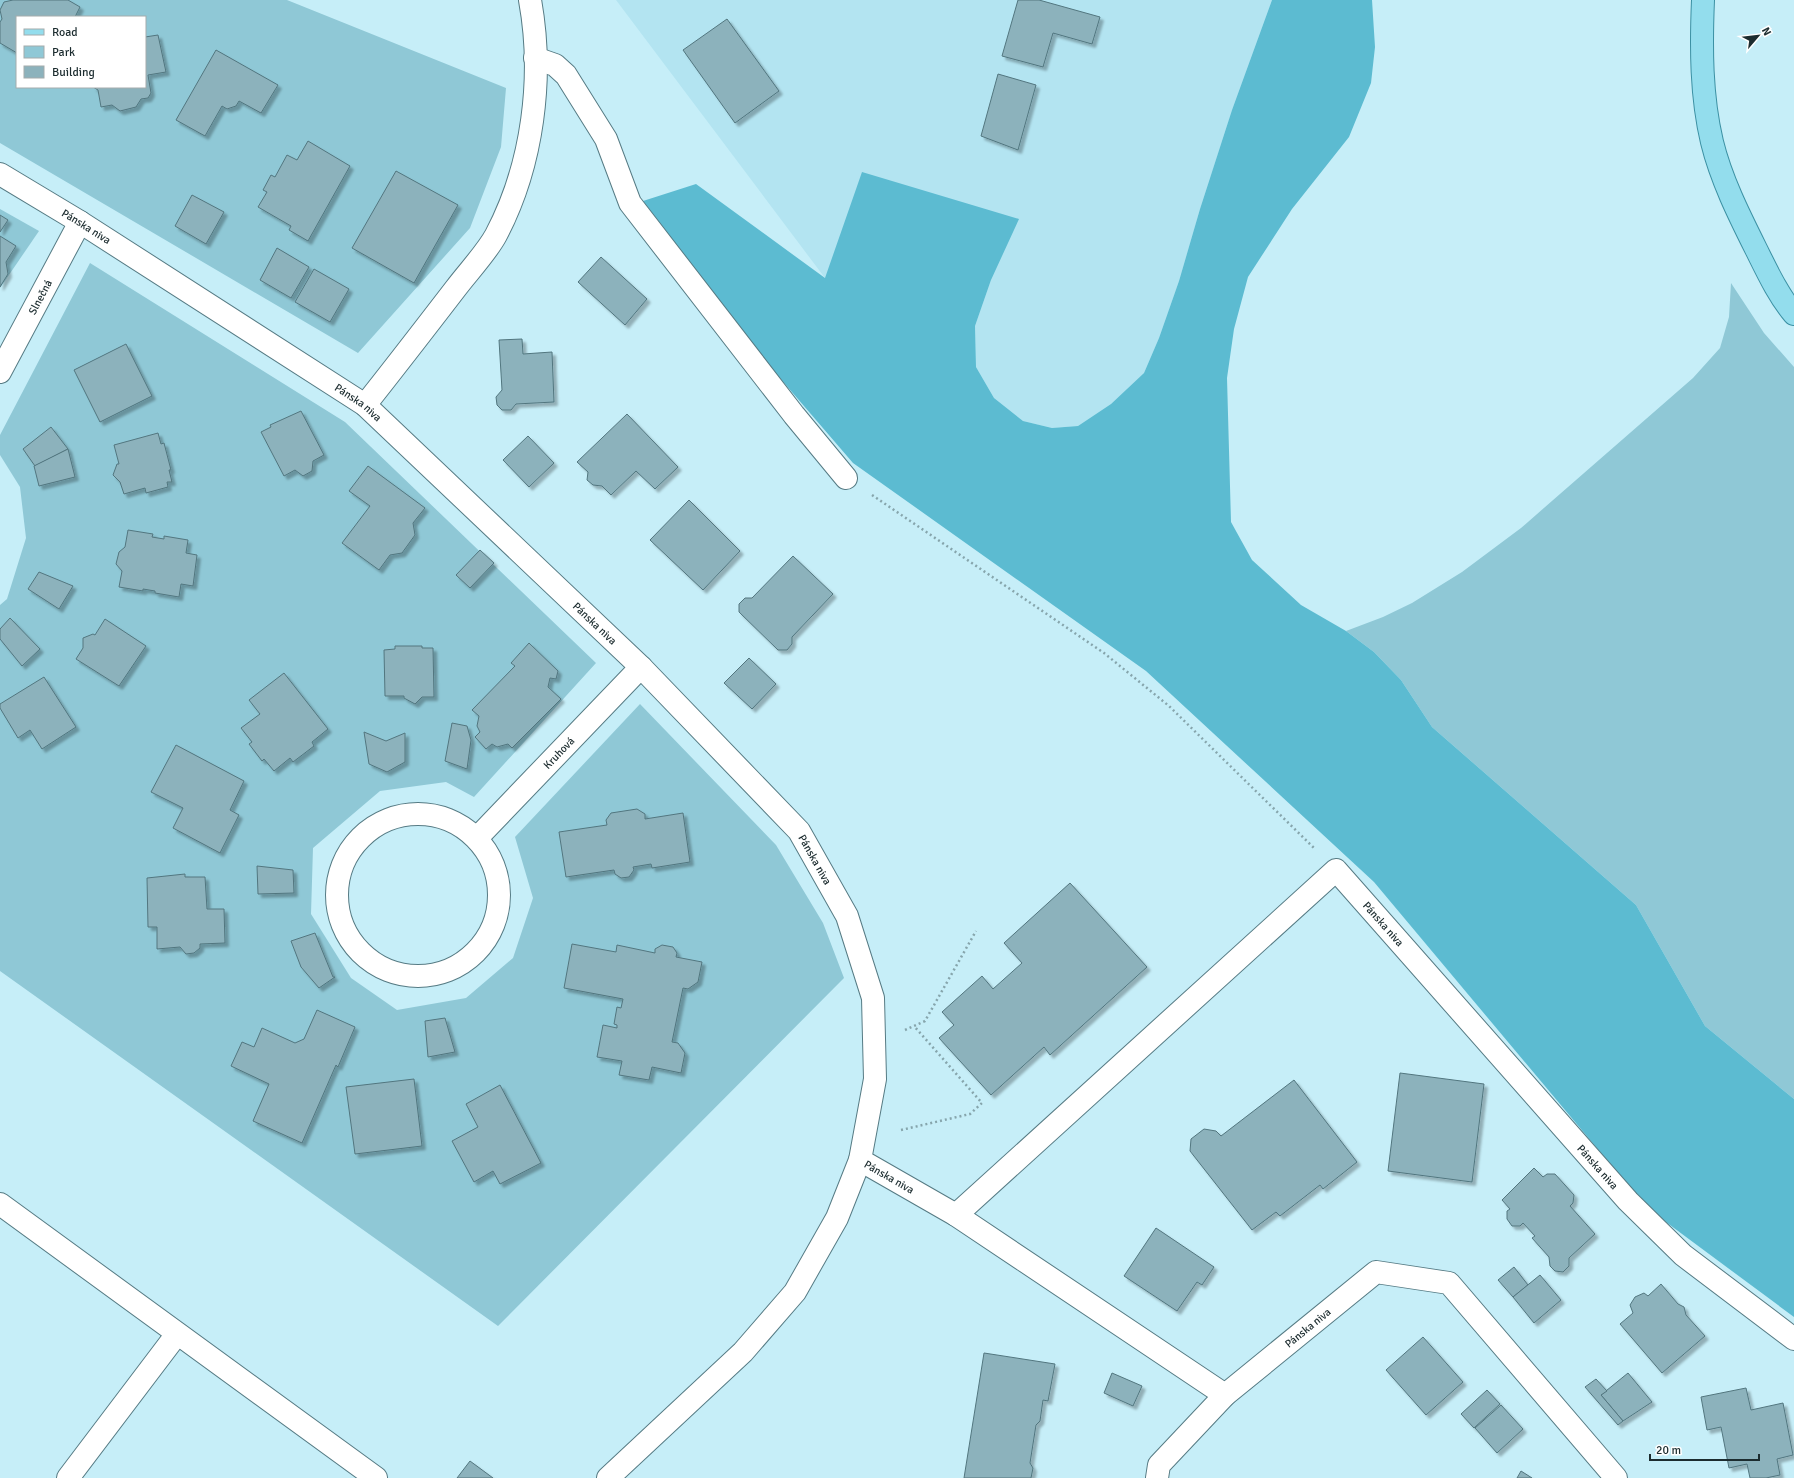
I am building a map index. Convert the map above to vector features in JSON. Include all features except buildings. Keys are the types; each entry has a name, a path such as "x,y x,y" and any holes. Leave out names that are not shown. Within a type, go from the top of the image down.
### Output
{"main road":[{"path":"1703,0 1702,36 1704,82 1712,143 1744,226 1770,277 1794,314"}],"street":[{"path":"366,405 495,237 512,201 525,161 533,114 535,58 534,20 530,0"},
{"path":"535,58 555,65 566,75 606,139 630,203 789,409 846,478"},
{"name":"Pánska niva","path":"0,174 80,222 366,405 641,667 799,831 847,916 873,998 874,1079 860,1160 956,1215 1225,1395"},
{"name":"Slnečná","path":"0,372 80,222"},
{"name":"Kruhová","path":"477,838 641,667"},
{"path":"427,814 434,816 454,822 477,838 492,859 499,884 498,910 489,935 473,955 452,969 426,976 420,976 401,974 377,965 357,949 342,925 336,897 340,870 353,844 373,826 399,815 427,814"},
{"path":"956,1215 1336,870"},
{"name":"Pánska niva","path":"1336,870 1628,1201 1684,1255 1794,1339"},
{"path":"608,1478 743,1352 795,1292 837,1218 860,1160"},
{"path":"0,1204 376,1478"},
{"name":"Pánska niva","path":"1157,1478 1159,1465 1225,1395 1376,1272 1450,1283 1616,1478"},
{"path":"68,1478 177,1334"}],"path":[{"path":"846,478 1104,653 1169,706 1336,870"},
{"path":"902,1032 925,1021 976,931"},
{"path":"901,1130 970,1114 982,1103 914,1026"}],"shaded area":[{"path":"616,0 1272,0 1232,110 1200,209 1179,281 1159,338 1144,373 1111,404 1078,426 1052,428 1023,421 994,398 976,367 975,326 991,280 825,278"},
{"path":"1272,0 1372,0 1375,47 1371,83 1349,137 1292,209 1248,277 1234,329 1227,378 1231,522 1252,560 1301,605 1346,631 1374,652 1401,680 1432,727 1636,905 1705,1026 1794,1099 1794,1317 1647,1208 1374,882 1146,671 853,463 730,320 643,201 696,184 825,278 862,172 1019,219 991,280 975,326 976,367 994,398 1023,421 1052,428 1078,426 1111,404 1144,373 1159,338 1179,281 1200,209 1232,110"}],"green space":[{"path":"0,0 287,0 506,88 501,147 470,228 358,353 0,143"},
{"path":"0,209 39,231 0,288"},
{"path":"90,263 345,422 596,663 474,797 446,782 380,791 313,848 311,914 351,978 397,1010 466,998 513,958 533,898 515,837 640,704 776,845 823,923 844,978 498,1326 0,971 0,605 7,599 26,538 20,487 0,455 0,435"},
{"path":"1731,283 1764,333 1794,367 1794,1099 1705,1026 1636,905 1432,727 1401,680 1374,652 1346,631 1383,617 1412,603 1462,572 1521,528 1693,378 1720,348 1729,317"}]}
